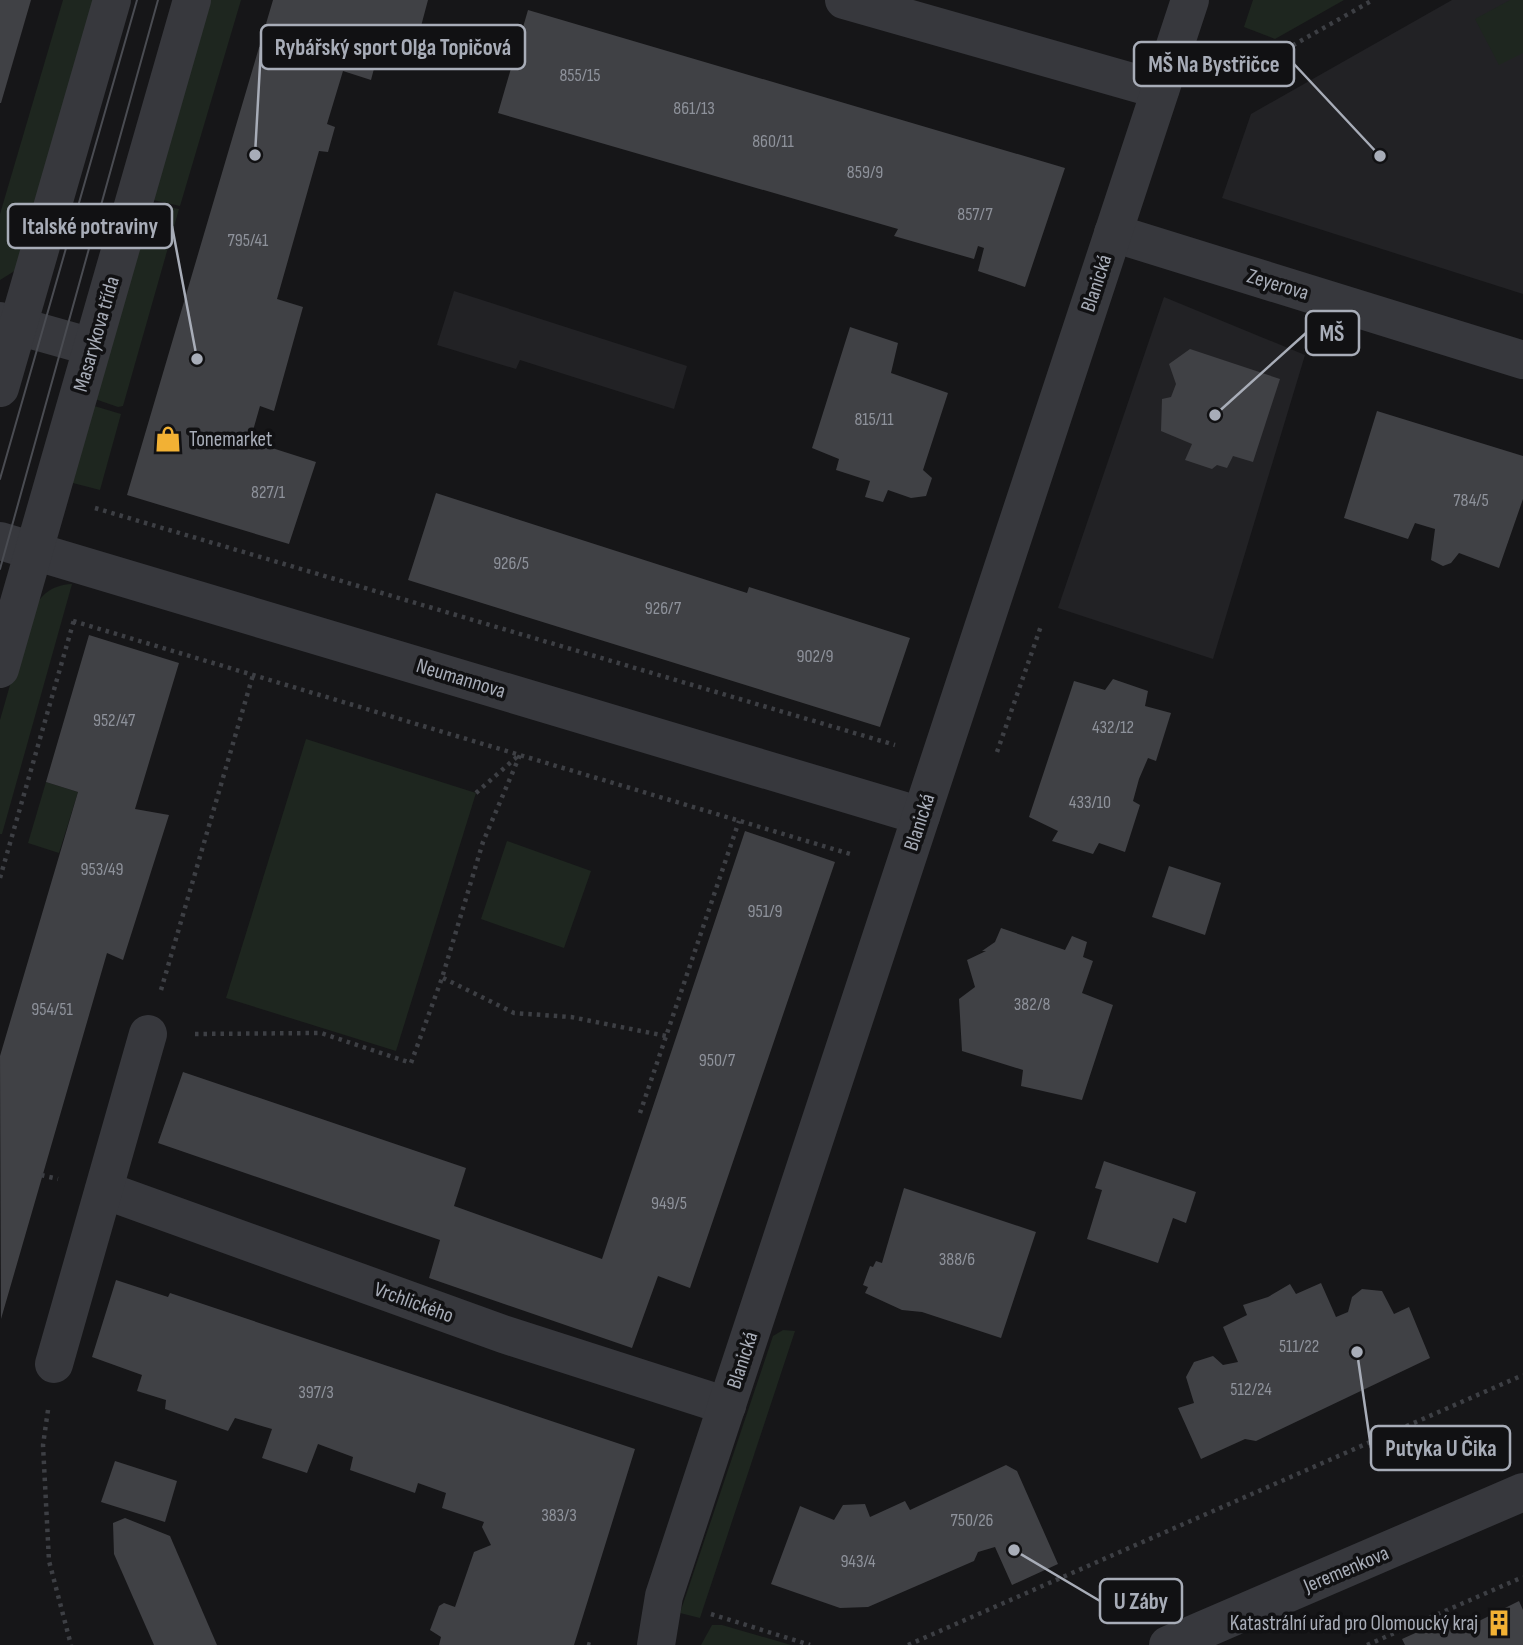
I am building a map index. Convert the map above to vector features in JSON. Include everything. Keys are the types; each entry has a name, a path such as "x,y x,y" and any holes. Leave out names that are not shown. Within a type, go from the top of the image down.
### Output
{"street":[{"path":"0,388 9,324 112,0"},
{"name":"Masarykova třída","path":"0,669 17,546 92,347 192,0"},
{"path":"844,0 1160,90"},
{"name":"Blanická","path":"656,1645 664,1596 1190,0"},
{"name":"Zeyerova","path":"1113,233 1523,360"},
{"path":"9,324 92,347"},
{"name":"Neumannova","path":"17,546 921,816"},
{"path":"54,1364 148,1034"},
{"name":"Vrchlického","path":"103,1190 503,1334 727,1406"},
{"name":"Jeremenkova","path":"1168,1645 1523,1492"}],"path":[{"path":"1160,90 1251,69 1373,0"},
{"path":"91,507 940,758"},
{"path":"0,878 89,567"},
{"path":"73,621 850,854"},
{"path":"993,765 1041,626"},
{"path":"253,675 148,1034 321,1033 411,1063 443,978 483,842 520,755"},
{"path":"476,793 520,755"},
{"path":"640,1113 739,821"},
{"path":"443,978 514,1013 571,1017 666,1036"},
{"path":"54,1364 43,1445 49,1561 71,1645"},
{"path":"908,1645 1523,1375"},
{"path":"1367,1645 1523,1577"},
{"path":"714,1600 710,1614 810,1645"}],"shaded area":[{"path":"63,0 98,0 16,270 0,280 0,214"},
{"path":"208,0 241,0 180,206 153,200 152,204 179,209 123,406 118,407 92,398"},
{"path":"1253,0 1344,0 1275,39 1244,27"},
{"path":"1452,0 1523,0 1523,294 1222,198 1251,114"},
{"path":"1510,0 1523,0 1523,53 1499,65 1475,19"},
{"path":"454,291 687,366 674,409 520,360 516,369 437,345"},
{"path":"1164,297 1305,355 1213,659 1058,608"},
{"path":"91,405 121,414 100,490 69,482"},
{"path":"72,584 0,834 0,720 31,612 47,592 58,586"},
{"path":"306,739 476,793 396,1051 226,998"},
{"path":"46,782 78,792 59,853 28,843"},
{"path":"507,841 591,871 564,948 481,919"},
{"path":"783,1330 795,1331 700,1618 680,1613 773,1336"},
{"path":"712,1625 722,1625 791,1645 701,1645"}],"building":[{"path":"0,0 31,0 1,103 0,103"},
{"path":"273,0 428,0 420,30 425,42 419,53 381,42 371,80 343,71 327,124 335,127 328,152 319,151 277,299 303,307 274,411 260,406 250,441 316,462 289,544 127,495"},
{"path":"528,10 1065,168 1025,287 978,271 984,248 978,246 974,259 894,236 898,229 498,113"},
{"path":"850,327 898,343 891,373 948,393 923,470 932,478 926,496 911,498 888,490 883,502 865,497 870,481 836,470 839,459 812,448"},
{"path":"1190,349 1280,379 1253,462 1233,456 1227,468 1217,465 1212,469 1185,460 1192,444 1161,431 1162,399 1171,397 1176,384 1169,364"},
{"path":"1377,411 1523,456 1523,499 1499,568 1459,553 1451,563 1443,566 1431,560 1435,529 1415,523 1408,539 1344,518"},
{"path":"436,493 747,593 749,587 910,638 880,727 408,580"},
{"path":"89,635 179,663 135,809 169,815 123,960 107,953 1,1319 0,1056 78,792 46,782"},
{"path":"1113,679 1148,691 1145,706 1171,713 1156,761 1148,758 1139,779 1133,801 1140,805 1125,852 1099,843 1093,854 1052,841 1058,831 1029,817 1074,681 1105,690"},
{"path":"745,831 835,862 690,1288 658,1276 632,1348 429,1278 440,1240 158,1143 183,1072 466,1168 454,1206 602,1259"},
{"path":"1169,866 1221,883 1205,935 1152,917"},
{"path":"1001,928 1065,950 1072,936 1087,942 1083,957 1093,961 1082,993 1113,1005 1082,1100 1021,1086 1023,1070 962,1051 959,999 975,987 967,960 986,951 982,951 995,942"},
{"path":"1104,1161 1196,1192 1186,1223 1173,1218 1158,1263 1087,1239 1102,1190 1095,1188"},
{"path":"904,1188 1036,1232 1001,1338 922,1312 902,1310 865,1293 868,1287 863,1285 870,1266 873,1267 876,1261 882,1263"},
{"path":"116,1280 168,1297 170,1293 635,1449 574,1645 439,1645 441,1637 430,1630 439,1606 444,1603 455,1607 474,1552 491,1545 482,1527 484,1522 442,1508 446,1493 418,1483 415,1493 350,1470 353,1457 318,1444 307,1473 262,1458 272,1429 235,1418 228,1431 165,1409 166,1400 137,1391 142,1375 92,1357"},
{"path":"1321,1283 1336,1317 1348,1312 1352,1297 1362,1289 1382,1291 1394,1314 1409,1307 1430,1358 1256,1441 1245,1439 1201,1459 1178,1408 1194,1403 1186,1377 1194,1362 1213,1356 1223,1365 1238,1362 1223,1327 1247,1315 1243,1305 1268,1297 1290,1284 1296,1294"},
{"path":"115,1461 177,1481 165,1522 101,1502"},
{"path":"1006,1465 1017,1471 1058,1564 1012,1585 995,1547 978,1552 974,1561 868,1607 840,1608 771,1584 800,1506 834,1520 843,1505 865,1504 870,1517 905,1501 910,1510"},
{"path":"125,1518 170,1536 217,1645 154,1645 114,1554 113,1523"},
{"name":"Katastrální uřad pro Olomoucký kraj","path":"1519,1601 1523,1610 1523,1645 1405,1645 1402,1639 1451,1617 1457,1632"}],"tram line":[{"path":"0,479 137,0"},
{"path":"0,569 158,0"}],"place":[{"name":"Rybářský sport Olga Topičová","path":"255,155"},
{"name":"MŠ Na Bystřičce","path":"1380,156"},
{"name":"Italské potraviny","path":"197,359"},
{"name":"MŠ","path":"1215,415"},
{"name":"Tonemarket","path":"168,439"},
{"name":"Putyka U Čika","path":"1357,1352"},
{"name":"U Záby","path":"1014,1550"},
{"name":"Katastrální uřad pro Olomoucký kraj","path":"1499,1623"}]}
